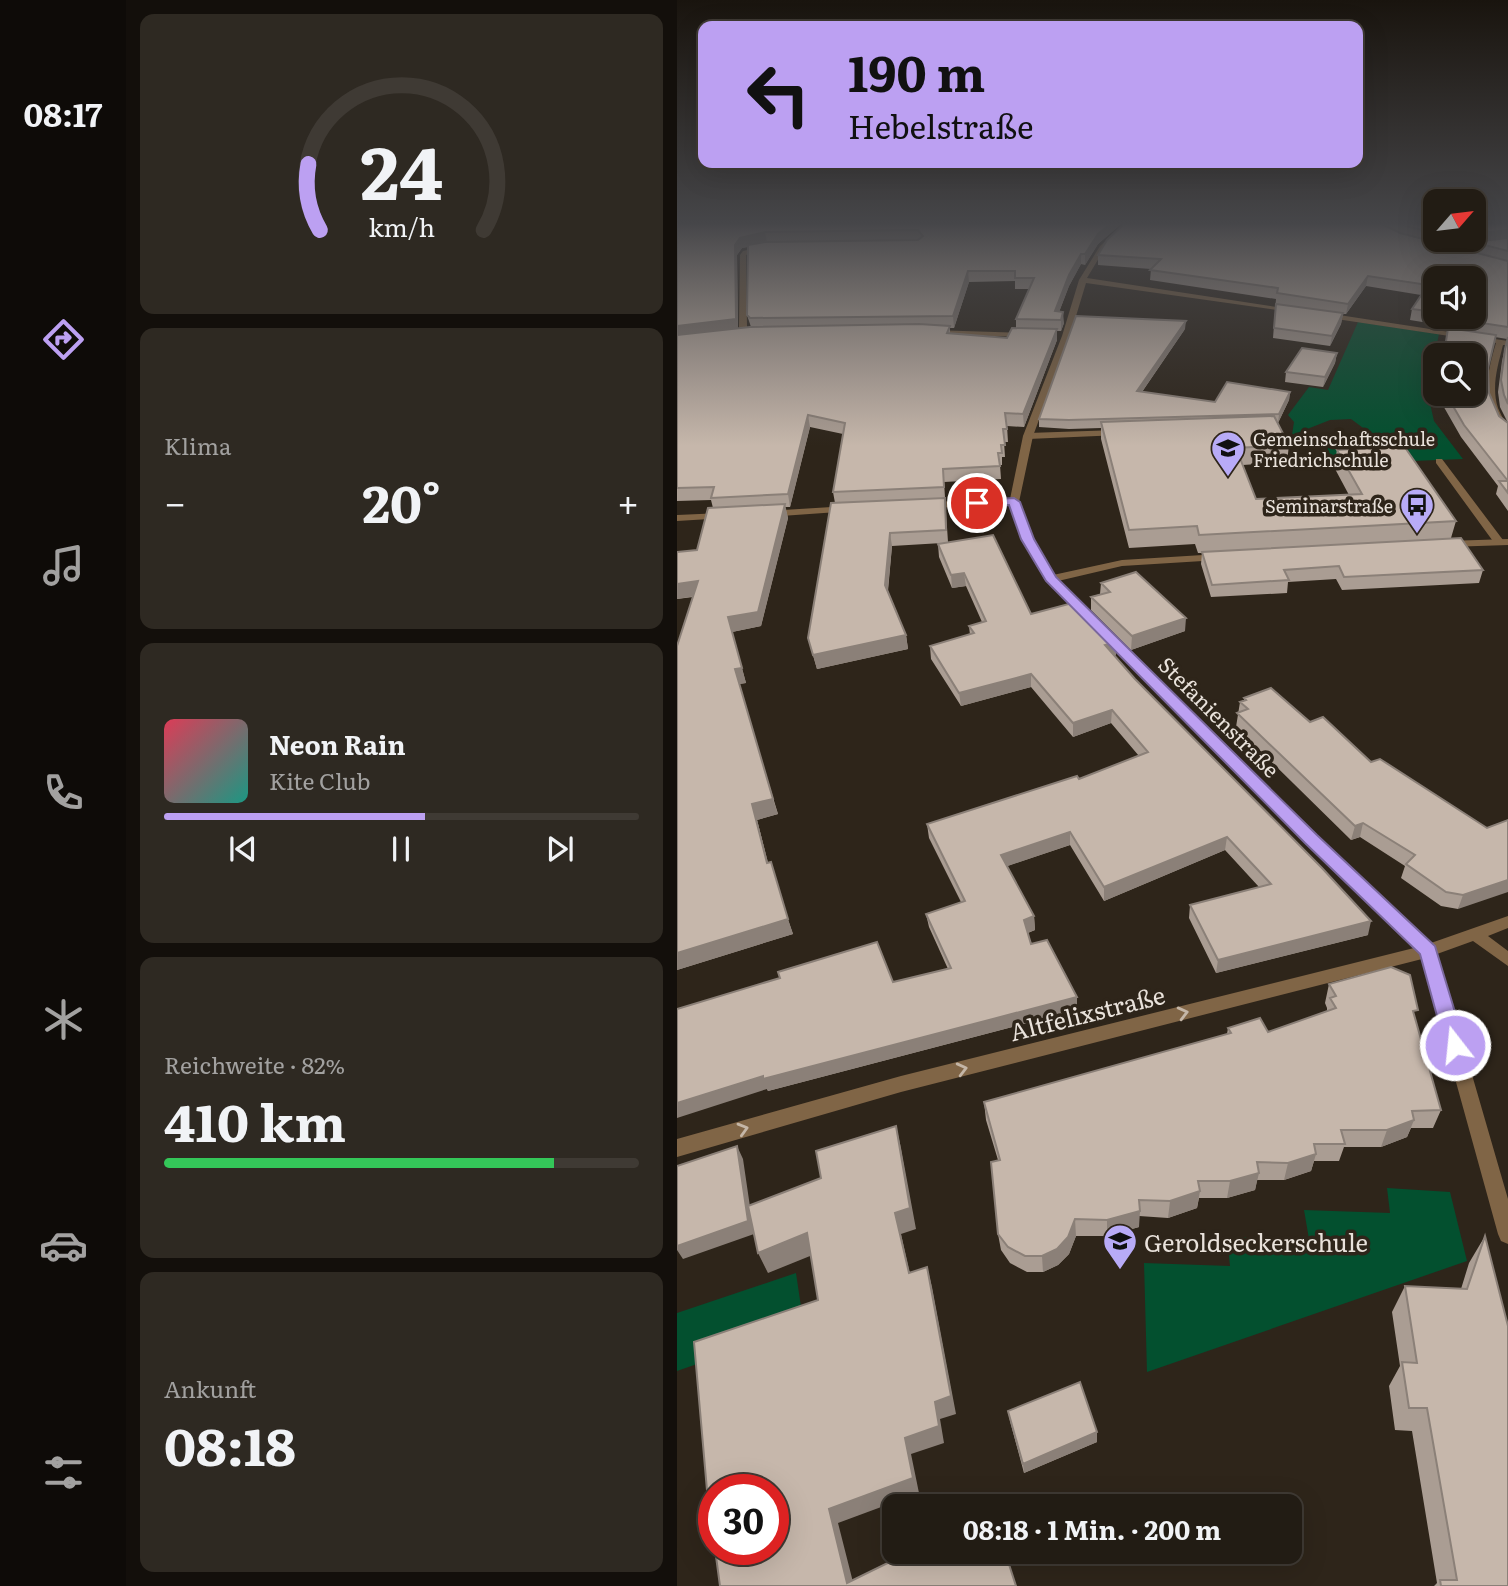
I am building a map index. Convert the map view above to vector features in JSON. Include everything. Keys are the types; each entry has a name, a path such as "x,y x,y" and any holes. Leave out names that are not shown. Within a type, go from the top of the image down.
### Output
{"street":[{"path":"743,298 743,327 749,334"},
{"path":"920,505 1014,502 1028,436 1078,298"},
{"path":"1204,298 1296,311"},
{"path":"1320,315 1504,343 1489,382 1495,416 1508,432"},
{"path":"920,331 1039,335"},
{"path":"737,335 762,333"},
{"path":"1053,336 1066,336"},
{"path":"1028,436 1134,433"},
{"path":"1439,461 1503,542"},
{"name":"Stefanienstraße","path":"1014,502 1028,539 1050,579 1428,951"},
{"path":"757,514 866,508"},
{"path":"677,519 730,516"},
{"path":"1437,545 1503,542"},
{"path":"1050,579 1122,563 1235,556"},
{"name":"Altfelixstraße","path":"677,1148 902,1084 1428,951 1508,922"},
{"path":"1475,934 1508,960"},
{"path":"1428,951 1508,1234"}],"green space":[{"path":"1358,322 1439,334 1437,343 1423,343 1423,406 1431,406 1434,421 1463,459 1336,464 1326,447 1385,444 1351,419 1330,420 1292,435 1294,422 1288,415 1309,387 1328,390"},
{"path":"1387,1188 1450,1192 1467,1261 1147,1372 1144,1263 1230,1266 1227,1237 1309,1239 1304,1210 1390,1213"},
{"path":"796,1273 804,1327 677,1371 677,1313"}],"building":[{"path":"677,298 736,298 736,319 677,326"},
{"path":"747,298 959,298 953,316 750,318 747,315"},
{"path":"1025,298 1060,298 1055,311 1063,312 1061,320 1016,319"},
{"path":"1309,298 1352,298 1348,304"},
{"path":"1419,298 1423,298 1423,310 1412,309"},
{"path":"1486,298 1508,298 1508,327 1486,324"},
{"path":"1276,304 1343,313 1332,336 1274,328"},
{"path":"1076,316 1186,321 1137,391 1215,402 1227,382 1290,392 1279,414 1039,419"},
{"path":"919,324 950,326 947,333 1007,338 1012,328 1057,329 1023,414 1005,413 1007,429 1003,429 1005,445 1001,445 1002,453 998,453 1000,466 943,469 944,487 833,492 845,423 808,415 788,494 711,498 714,487 677,488 677,335 750,327"},
{"path":"1448,329 1496,335 1488,368 1489,393 1499,416 1508,423 1508,481 1464,425 1453,406 1486,406 1486,343 1446,343"},
{"path":"1508,337 1508,404 1501,380"},
{"path":"1302,348 1337,353 1325,377 1286,372"},
{"path":"1274,416 1289,445 1236,448 1256,499 1362,494 1337,450 1404,446 1456,521 1199,535 1197,526 1129,530 1101,422"},
{"path":"1499,481 1508,481 1508,493"},
{"path":"945,498 946,530 890,533 885,585 906,635 813,655 808,638 831,503"},
{"path":"785,504 758,612 728,617 742,668 735,669 773,799 752,804 767,863 771,862 788,919 677,953 677,646 698,581 677,584 677,552 697,550 708,508"},
{"path":"993,535 1031,614 1076,602 1116,642 1105,645 1135,679 1371,921 1218,960 1190,905 1271,884 1227,837 1104,887 1070,832 1001,855 1034,916 1024,920 1031,944 1047,940 1077,997 763,1079 763,1076 677,1103 677,1009 780,978 778,972 877,942 893,982 951,968 926,914 965,901 927,824 1077,776 1079,779 1148,752 1112,710 1073,723 1031,674 959,693 930,646 974,633 969,626 986,621 964,573 951,575 938,544"},
{"path":"1461,538 1483,570 1344,577 1339,566 1284,570 1289,580 1212,585 1202,552"},
{"path":"1136,572 1186,618 1132,636 1091,597 1110,592 1101,583"},
{"path":"1271,688 1310,722 1323,717 1371,762 1380,759 1487,828 1508,820 1508,880 1463,895 1446,892 1406,864 1415,855 1363,823 1355,826 1237,713 1248,709 1240,702 1246,700 1244,698"},
{"path":"1391,967 1410,975 1418,1010 1413,1011 1441,1110 1412,1111 1414,1120 1387,1130 1341,1130 1345,1144 1314,1144 1316,1154 1288,1163 1257,1162 1259,1173 1230,1181 1198,1181 1200,1191 1170,1201 1139,1200 1140,1211 1107,1220 1075,1219 1068,1237 1057,1249 1042,1256 1025,1256 1008,1247 998,1234 991,1162 1000,1160 984,1102 1231,1033 1228,1028 1260,1018 1268,1032 1336,1008 1330,998 1336,996 1329,984"},
{"path":"896,1126 910,1208 895,1213 909,1273 927,1267 951,1396 935,1402 939,1426 905,1438 913,1478 829,1509 847,1583 886,1564 1009,1564 1016,1586 720,1586 717,1565 789,1565 789,1474 706,1474 694,1342 818,1300 807,1233 758,1253 748,1206 821,1178 816,1151"},
{"path":"737,1146 748,1221 677,1246 677,1166"},
{"path":"1485,1236 1508,1326 1508,1586 1441,1586 1440,1580 1457,1580 1427,1408 1409,1408 1402,1362 1417,1363 1405,1286 1467,1289"},
{"path":"1080,1382 1097,1432 1023,1464 1008,1411"}],"place":[{"name":"Gemeinschaftsschule Friedrichschule","path":"1228,478"},
{"name":"Seminarstraße","path":"1417,535"},
{"name":"Geroldseckerschule","path":"1120,1271"}],"route":[{"path":"977,503 1014,502 1028,539 1050,579 1311,839 1428,951 1455,1045"}]}
